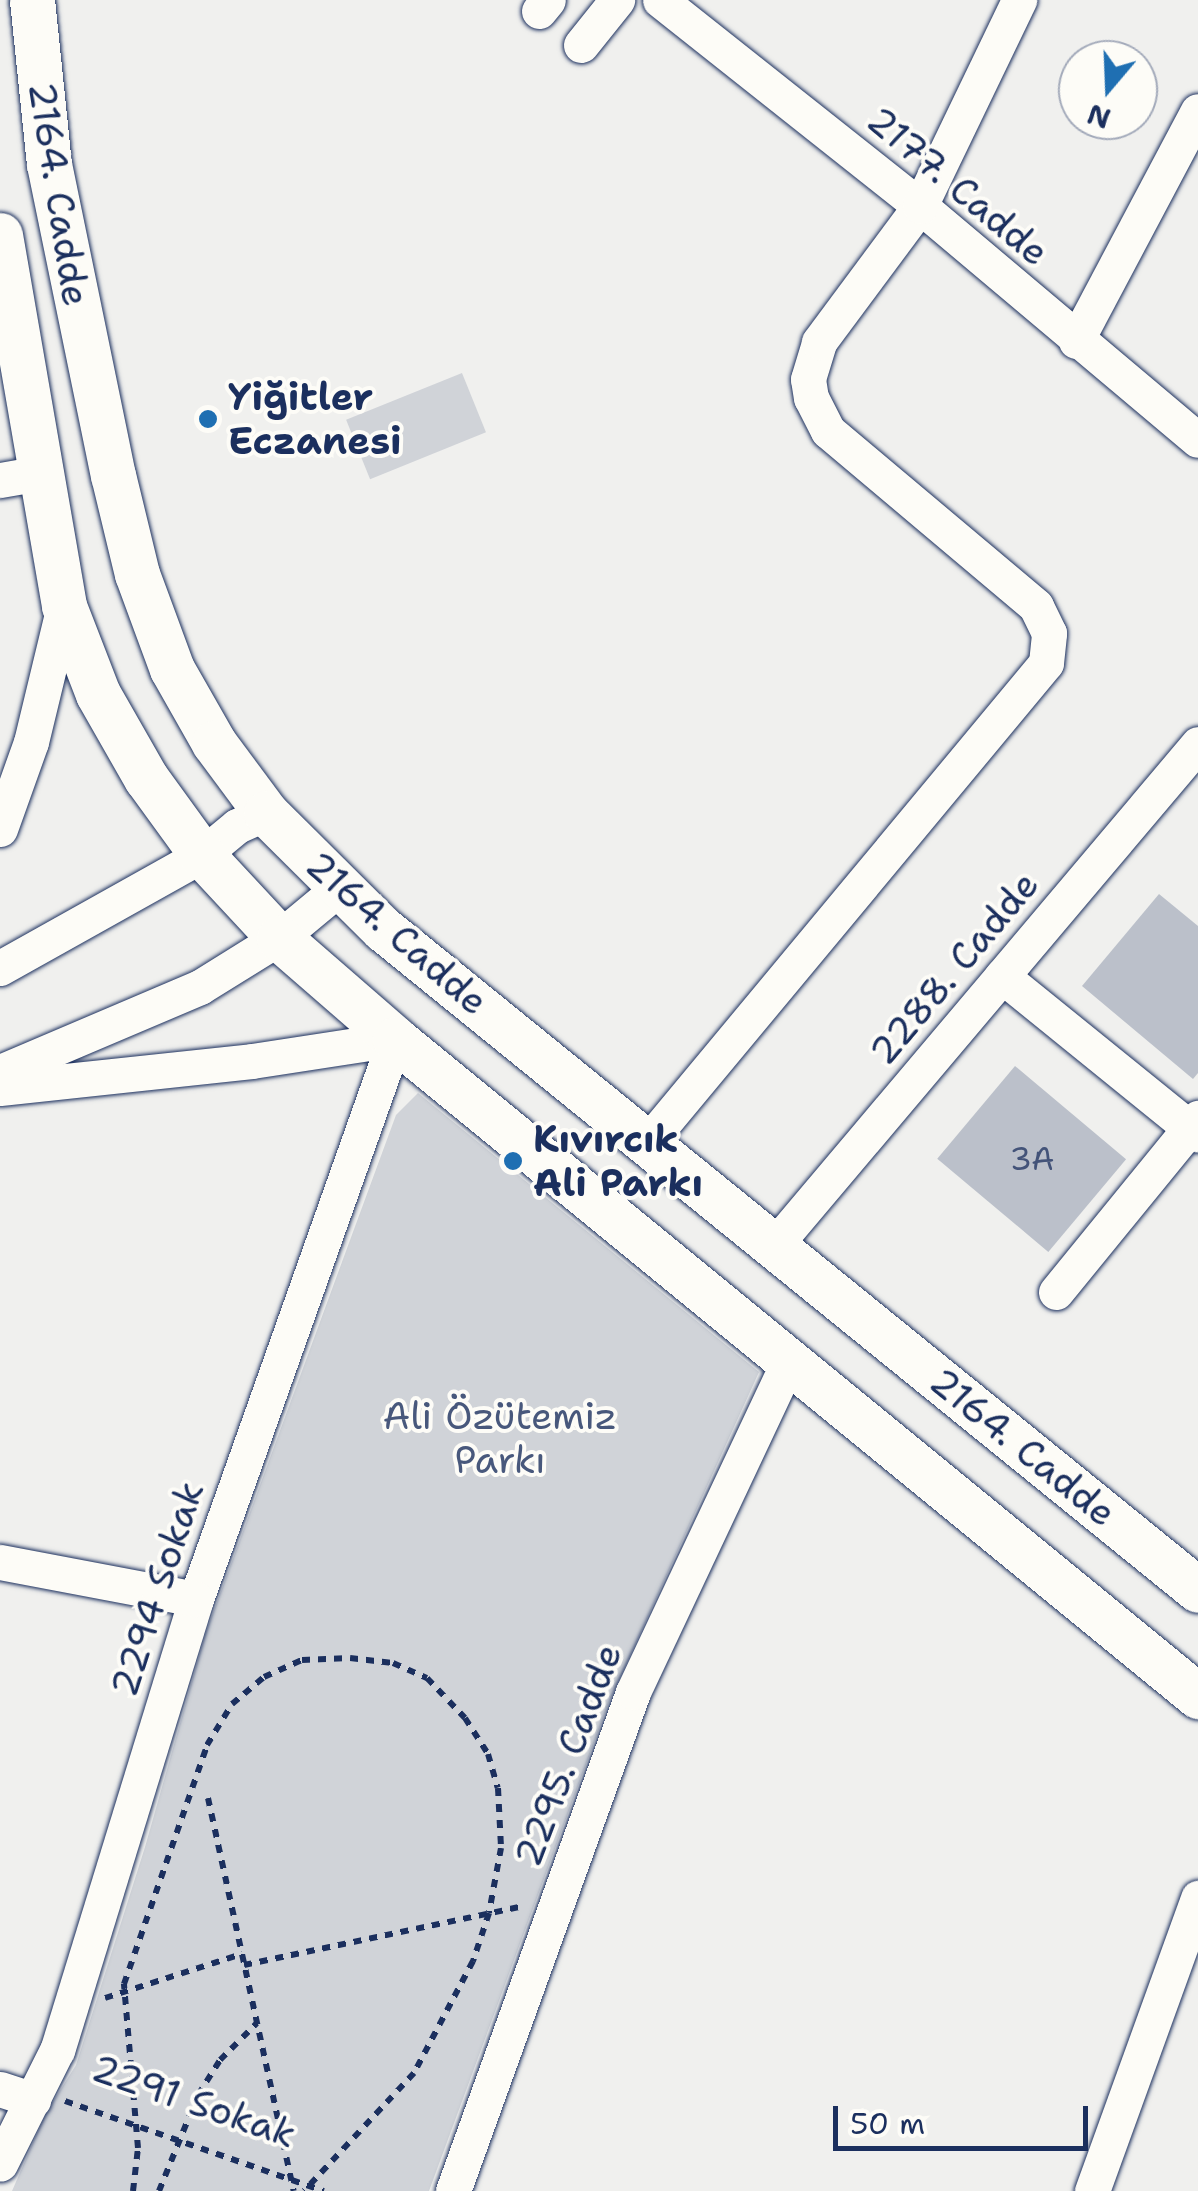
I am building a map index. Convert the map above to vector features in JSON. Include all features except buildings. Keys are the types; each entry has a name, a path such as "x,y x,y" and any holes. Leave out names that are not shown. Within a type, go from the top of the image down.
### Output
{"main road":[{"name":"2164. Cadde","path":"32,0 49,164 75,306 137,574 172,669 214,743 266,813 338,889 1198,1590"},
{"name":"2164. Cadde","path":"0,235 20,476 98,694 146,778 202,854 279,938 395,1039 1198,1696"}],"street":[{"path":"580,45 617,0"},
{"name":"2177. Cadde","path":"660,0 920,206 1198,440"},
{"path":"647,1143 1046,663 1048,633 1036,606 828,431 810,398 812,359 819,342 920,206 1019,0"},
{"path":"1076,341 1198,111"},
{"path":"0,828 32,742 64,606"},
{"name":"2288. Cadde","path":"774,1246 1198,744"},
{"path":"0,968 202,854 236,826 266,813"},
{"path":"0,1072 200,987 279,938 338,889"},
{"path":"1002,976 1195,1127 1056,1292"},
{"path":"0,1088 252,1061 395,1039"},
{"name":"2294 Sokak","path":"0,2164 23,2093 57,2050 196,1599 395,1039"},
{"name":"2295. Cadde","path":"454,2191 633,1692 789,1361"},
{"path":"0,1562 196,1599"},
{"path":"1092,2191 1198,1898"}],"path":[{"path":"133,2191 136,2126 124,1984 207,1745 232,1704 264,1677 302,1660 350,1658 392,1663 427,1678 466,1718 488,1754 498,1788 501,1848 488,1913 466,1975 414,2073 306,2188"},
{"path":"208,1798 294,2191"},
{"path":"244,1965 559,1898"},
{"path":"75,1990 103,1999 125,1996 242,1954"},
{"path":"159,2191 177,2140 220,2060 257,2023"},
{"name":"2291 Sokak","path":"23,2093 136,2126 306,2188 324,2191"}],"green space":[{"path":"462,373 486,432 370,479 346,420"},
{"name":"Ali Özütemiz Parkı","path":"418,1093 759,1372 609,1702 429,2191 12,2191 46,2113 76,2065 145,1847 206,1632 396,1115"}],"place":[{"name":"Yiğitler Eczanesi","path":"208,419"},
{"name":"Kıvırcık Ali Parkı","path":"513,1161"}]}
